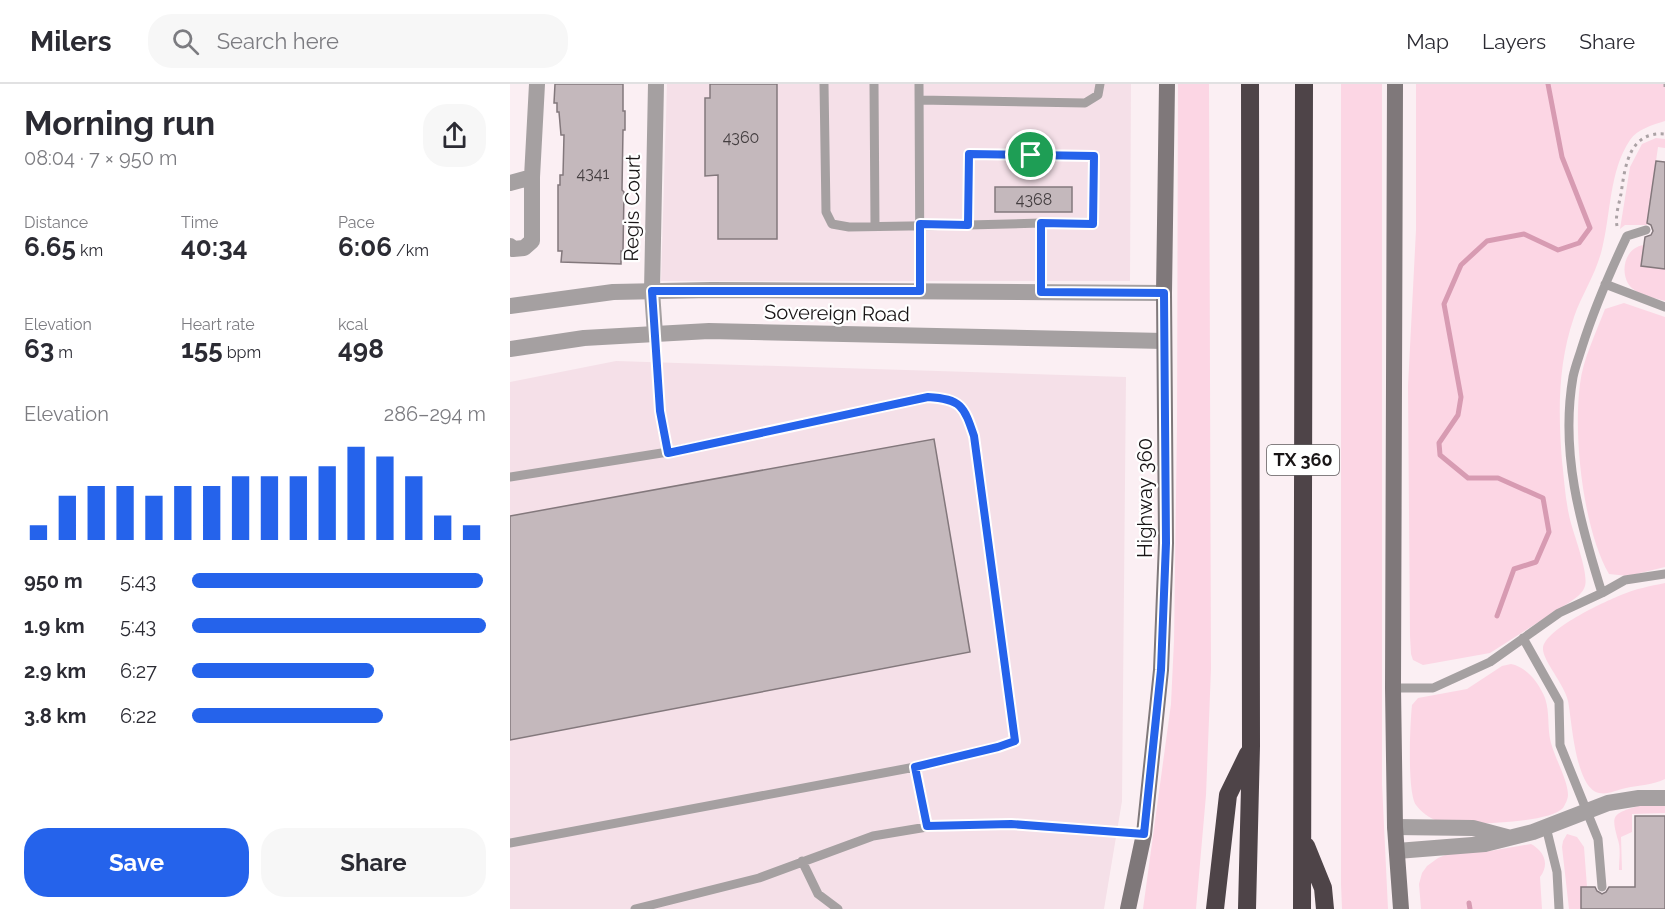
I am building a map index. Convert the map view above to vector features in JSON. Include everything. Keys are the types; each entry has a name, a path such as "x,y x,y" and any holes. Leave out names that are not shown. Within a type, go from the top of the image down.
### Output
{"highway":[{"name":"TX 360","path":"1247,909 1251,746 1250,84"},
{"name":"TX 360","path":"1302,909 1304,84"},
{"path":"1215,909 1228,795 1251,746"},
{"path":"1302,836 1323,888 1325,909"}],"main road":[{"name":"Highway 360","path":"1128,909 1144,834 1161,670 1165,590 1164,293 1167,84"},
{"path":"1395,84 1393,688 1395,827 1401,909"}],"street":[{"path":"510,246 513,249 524,248 532,241 532,177 537,84"},
{"name":"Regis Court","path":"655,333 652,291 656,84"},
{"path":"510,183 532,177"},
{"name":"Sovereign Road","path":"510,306 614,292 652,291 1164,293"},
{"name":"Sovereign Road","path":"510,349 584,338 709,331 1164,341"},
{"path":"1397,851 1485,844 1533,832 1608,803 1665,798"},
{"path":"1395,827 1473,828 1508,837"}],"lane":[{"path":"824,84 826,212 832,224 849,227 920,224 968,225 1093,224 1094,156 969,154 968,225"},
{"path":"874,84 875,226"},
{"path":"919,84 920,291"},
{"path":"919,100 1085,104 1098,95 1100,84"},
{"path":"1041,223 1041,292"},
{"path":"1602,593 1581,526 1571,468 1569,425 1573,376 1591,319 1627,236 1646,230"},
{"path":"1605,284 1665,307"},
{"path":"655,333 660,411 668,453"},
{"path":"510,477 668,453 928,397 951,399 966,413 974,436 1015,741 915,767 510,843"},
{"path":"1393,688 1433,688 1490,662 1559,613 1625,580 1665,574"},
{"path":"1523,638 1559,702 1560,745 1598,839 1602,887"},
{"path":"915,767 927,826"},
{"path":"635,909 759,878 873,836 927,826 1011,824 1144,834"},
{"path":"1546,827 1557,872 1559,909"},
{"path":"802,861 818,894 838,909"}],"path":[{"path":"1665,84 1665,89"},
{"path":"1621,249 1616,221 1624,170 1633,146 1652,133 1665,134"}],"shaded area":[{"path":"667,84 1131,84 1130,281 661,281"},
{"path":"1178,84 1209,84 1211,669 1206,795 1196,909 1143,909 1171,704 1174,641"},
{"path":"1341,84 1382,84 1382,784 1388,909 1342,909"},
{"path":"1416,84 1665,84 1665,121 1633,136 1618,165 1599,258 1574,317 1562,370 1560,424 1562,461 1569,515 1585,571 1584,589 1572,600 1490,653 1423,665 1413,660 1410,636 1408,386 1416,230"},
{"path":"1656,138 1665,139 1665,148 1658,147 1647,225 1625,225 1620,229 1630,167 1642,144"},
{"path":"1644,245 1641,266 1665,269 1665,301 1633,289 1626,278 1627,257 1637,247"},
{"path":"1624,303 1665,317 1665,567 1628,576 1609,574 1600,555 1582,482 1578,429 1580,384 1590,346 1605,309"},
{"path":"616,361 1126,377 1122,801 1104,909 510,909 510,382"},
{"path":"1665,583 1665,779 1609,793 1599,793 1591,788 1580,767 1568,701 1546,659 1543,648 1554,633 1589,610 1626,593"},
{"path":"1511,664 1522,668 1532,677 1545,698 1551,743 1567,789 1568,797 1565,805 1554,813 1540,817 1503,822 1449,823 1431,818 1418,808 1413,798 1410,757 1412,705 1418,698 1467,689 1502,666"},
{"path":"1638,806 1665,806 1665,813 1632,814 1632,832 1621,837 1622,870 1619,870 1619,847 1614,820 1623,811"},
{"path":"1567,834 1577,837 1584,847 1587,887 1581,887 1581,909 1569,909 1562,847"},
{"path":"1531,844 1542,854 1545,863 1540,877 1542,909 1421,909 1419,884 1422,873 1438,858 1448,854 1490,851"}],"building":[{"path":"555,84 623,84 625,130 623,130 622,190 624,192 621,264 561,262 562,251 558,251 558,185 560,185 560,175 563,175 564,135 561,135 557,103 554,103"},
{"path":"710,84 777,84 777,239 718,239 718,175 705,176 705,98 710,98"},
{"path":"1656,161 1665,162 1665,269 1641,266 1645,237 1651,235 1653,231 1651,225 1647,223"},
{"path":"995,187 1072,187 1072,212 995,212"},
{"path":"934,439 970,652 510,740 510,516"},
{"path":"1635,816 1665,816 1665,909 1581,909 1581,887 1595,887 1602,894 1609,887 1635,887"}],"waterway":[{"path":"1497,616 1514,569 1536,562 1549,532 1543,498 1498,478 1468,478 1440,455 1439,443 1458,415 1461,397 1444,304 1461,265 1487,241 1524,234 1558,250 1579,243 1590,228 1562,157 1548,84"},
{"path":"1469,903 1470,909"}],"route":[{"path":"969,154 1031,155 1094,156 1093,224 1041,223 1041,292 1164,293 1166,543 1161,670 1144,834 1011,824 927,826 915,767 1015,741 974,436 966,413 951,399 928,397 668,453 660,411 652,291 920,291 920,224 968,225 969,154"}]}
